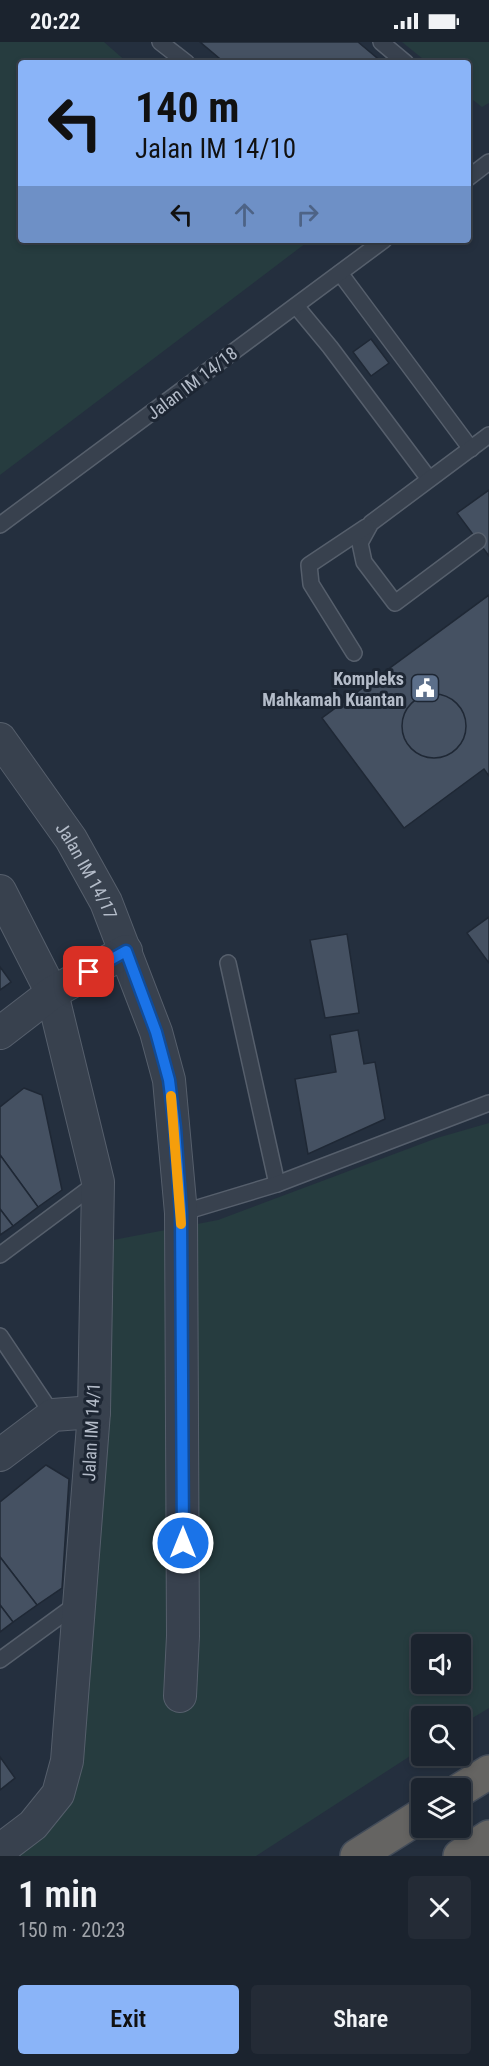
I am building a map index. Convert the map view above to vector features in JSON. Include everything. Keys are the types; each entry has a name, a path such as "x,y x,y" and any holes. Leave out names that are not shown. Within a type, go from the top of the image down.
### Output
{"highway":[{"path":"471,1783 489,1772"},
{"path":"357,1856 411,1822"},
{"path":"460,1856 489,1837"}],"street":[{"name":"Jalan IM 14/17","path":"0,739 71,839 106,902 156,1032 169,1080 181,1213 183,1636 180,1696"},
{"name":"Jalan IM 14/1","path":"0,891 52,993 98,1182 94,1412 67,1761 58,1794 33,1825 0,1850"},
{"path":"0,1032 52,993 126,951"},
{"path":"0,1455 53,1415 94,1412"}],"lane":[{"path":"160,42 183,60"},
{"path":"381,42 402,60"},
{"path":"471,176 489,162"},
{"name":"Jalan IM 14/18","path":"0,525 380,243"},
{"path":"340,273 471,449"},
{"path":"296,306 330,347 429,479"},
{"path":"354,653 311,584 309,565 371,523 489,435"},
{"path":"371,523 360,543 364,562 395,603 478,541"},
{"path":"228,963 277,1184"},
{"path":"181,1213 277,1184 489,1103"},
{"path":"0,1255 98,1182"},
{"path":"0,1336 53,1415"},
{"path":"0,1660 80,1602"}],"green space":[{"path":"0,42 104,42 125,60 18,60 18,243 306,243 0,475"},
{"path":"402,42 489,42 489,103 482,107 471,98 471,60 424,60"},
{"path":"489,1123 489,1708 471,1719 471,1706 411,1706 411,1755 256,1856 14,1856 47,1833 70,1804 109,1415 113,1240 218,1220 437,1138"}],"building":[{"path":"200,42 358,42 379,60 221,60"},
{"path":"371,339 389,363 371,376 353,352"},
{"path":"489,490 489,556 457,513"},
{"name":"Kompleks Mahkamah Kuantan","path":"489,595 489,776 484,769 404,828 322,718"},
{"path":"434,694 452,700 460,708 466,726 460,744 452,752 434,758 416,752 408,744 402,726 408,708 416,700"},
{"path":"489,917 489,963 467,933"},
{"path":"347,934 359,1013 325,1018 310,940"},
{"path":"0,967 11,982 0,990"},
{"path":"358,1030 364,1064 375,1062 385,1119 308,1154 295,1079 336,1072 330,1035"},
{"path":"24,1088 42,1095 62,1190 38,1207 0,1155 0,1107"},
{"path":"0,1155 38,1207 13,1226 0,1209"},
{"path":"0,1209 13,1226 0,1235"},
{"path":"46,1465 69,1479 62,1588 37,1605 0,1557 0,1502"},
{"path":"0,1557 37,1605 13,1622 0,1605"},
{"path":"0,1605 13,1622 0,1632"},
{"path":"0,1757 15,1778 0,1790"}],"slow traffic":[{"path":"171,1096 181,1224"}],"place":[{"name":"Kompleks Mahkamah Kuantan","path":"425,688"}],"route":[{"path":"89,972 126,951 156,1032 169,1080 181,1213 183,1543"}]}
